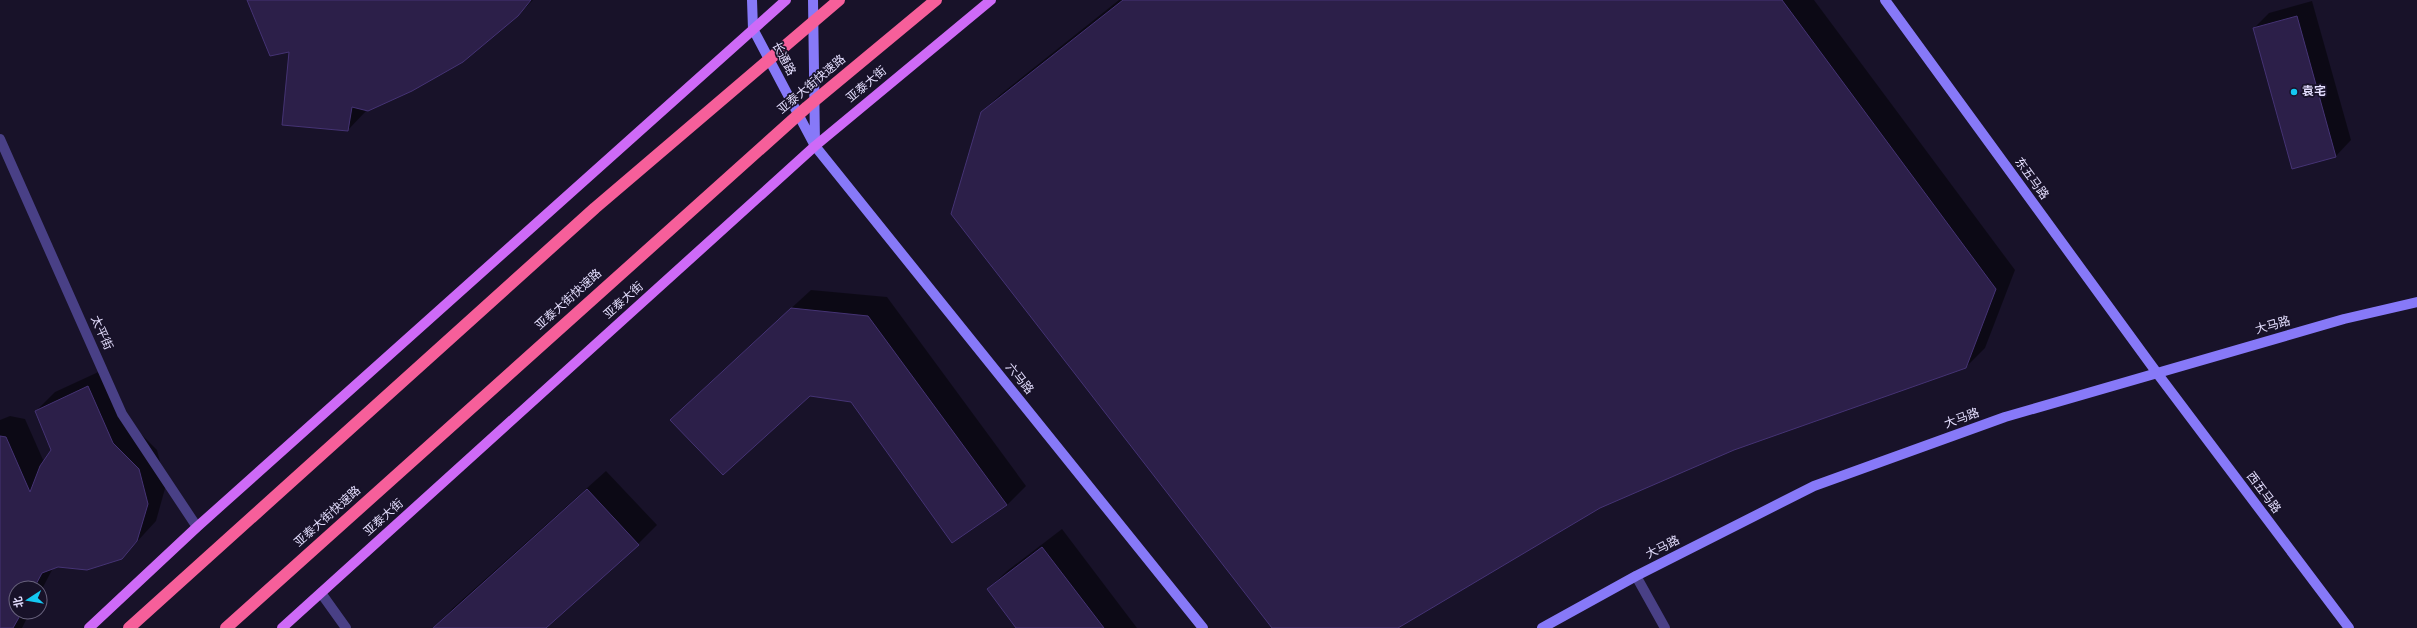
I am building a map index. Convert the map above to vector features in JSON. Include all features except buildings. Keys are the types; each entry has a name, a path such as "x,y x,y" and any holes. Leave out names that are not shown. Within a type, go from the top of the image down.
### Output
{"highway":[{"path":"129,628 595,208 839,0"},
{"name":"亚泰大街快速路","path":"226,628 801,112 936,0"}],"main road":[{"name":"长通路","path":"752,0 753,29 815,146"},
{"path":"89,628 197,527 786,0"},
{"name":"长通路","path":"813,0 815,146"},
{"name":"亚泰大街","path":"282,628 815,146 991,0"},
{"name":"东五马路","path":"1885,0 2157,373"},
{"name":"六马路","path":"815,146 1203,628"},
{"name":"大马路","path":"1542,628 1636,576 1814,486 2005,417 2344,319 2417,302"},
{"name":"西五马路","path":"2157,373 2349,628"}],"street":[{"name":"太平街","path":"0,139 122,414 197,527"},
{"path":"1636,576 1665,628"},
{"path":"321,593 346,628"}],"place":[{"name":"袁宅","path":"2294,92"}]}
